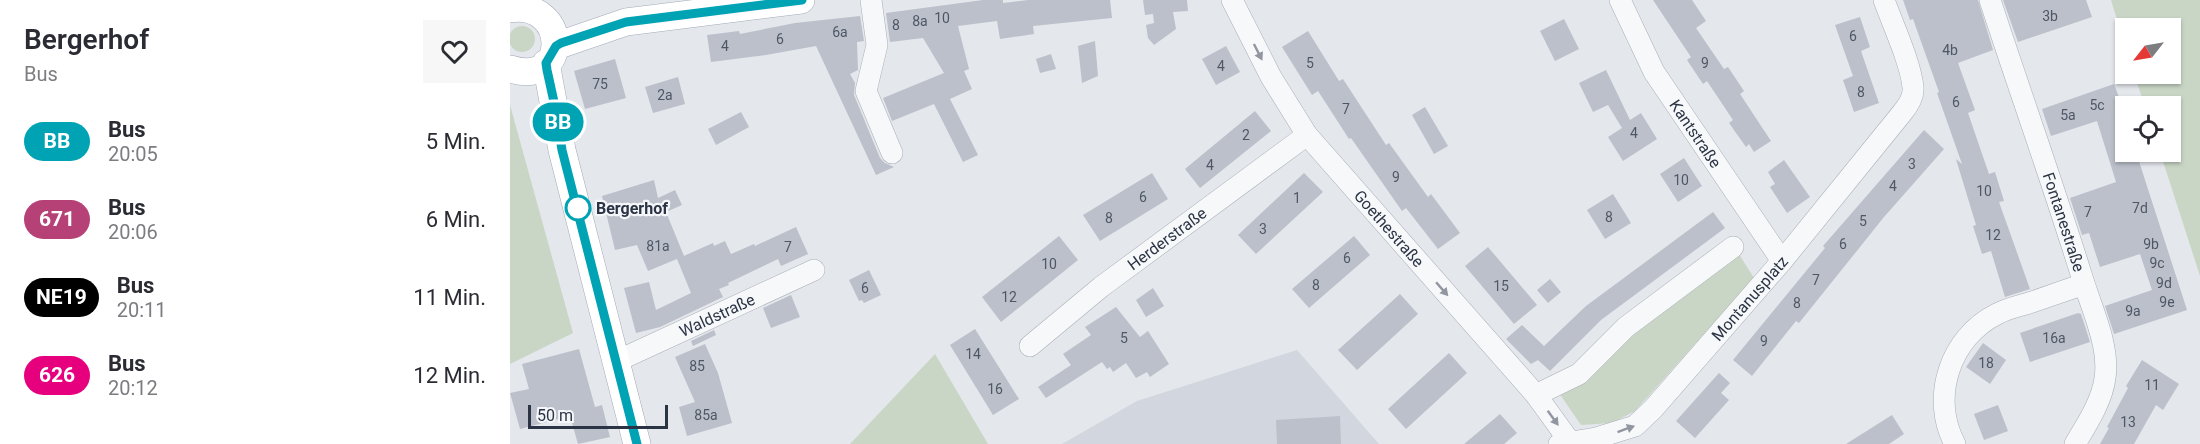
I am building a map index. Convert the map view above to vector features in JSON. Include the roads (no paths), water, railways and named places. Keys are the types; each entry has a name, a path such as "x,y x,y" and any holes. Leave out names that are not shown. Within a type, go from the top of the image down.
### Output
{"main road":[{"path":"510,9 522,7 626,22 801,0"},
{"path":"541,10 555,32 551,54 562,150 637,444"},
{"path":"514,70 534,70 551,54 626,22"},
{"path":"514,70 525,78 541,116 562,150"}],"street":[{"path":"871,0 877,45 866,91 892,153"},
{"name":"Goethestraße","path":"1232,0 1271,77 1307,135 1536,395 1564,443"},
{"name":"Kantstraße","path":"1620,0 1654,72 1782,261"},
{"name":"Montanusplatz","path":"1564,443 1596,438 1635,426 1653,409 1782,261 1908,105 1913,88 1904,54 1884,0"},
{"name":"Fontanestraße","path":"1989,0 2099,328 2106,368 2105,379 2090,418 2075,444"},
{"name":"Herderstraße","path":"1030,346 1101,287 1307,135"},
{"path":"1536,395 1579,374 1626,327 1732,247"},
{"name":"Waldstraße","path":"617,361 814,270"},
{"path":"1955,444 1947,424 1944,405 1946,379 1959,348 1969,335 1998,313 2084,284"}],"place":[{"name":"Bergerhof","path":"578,208"}]}
